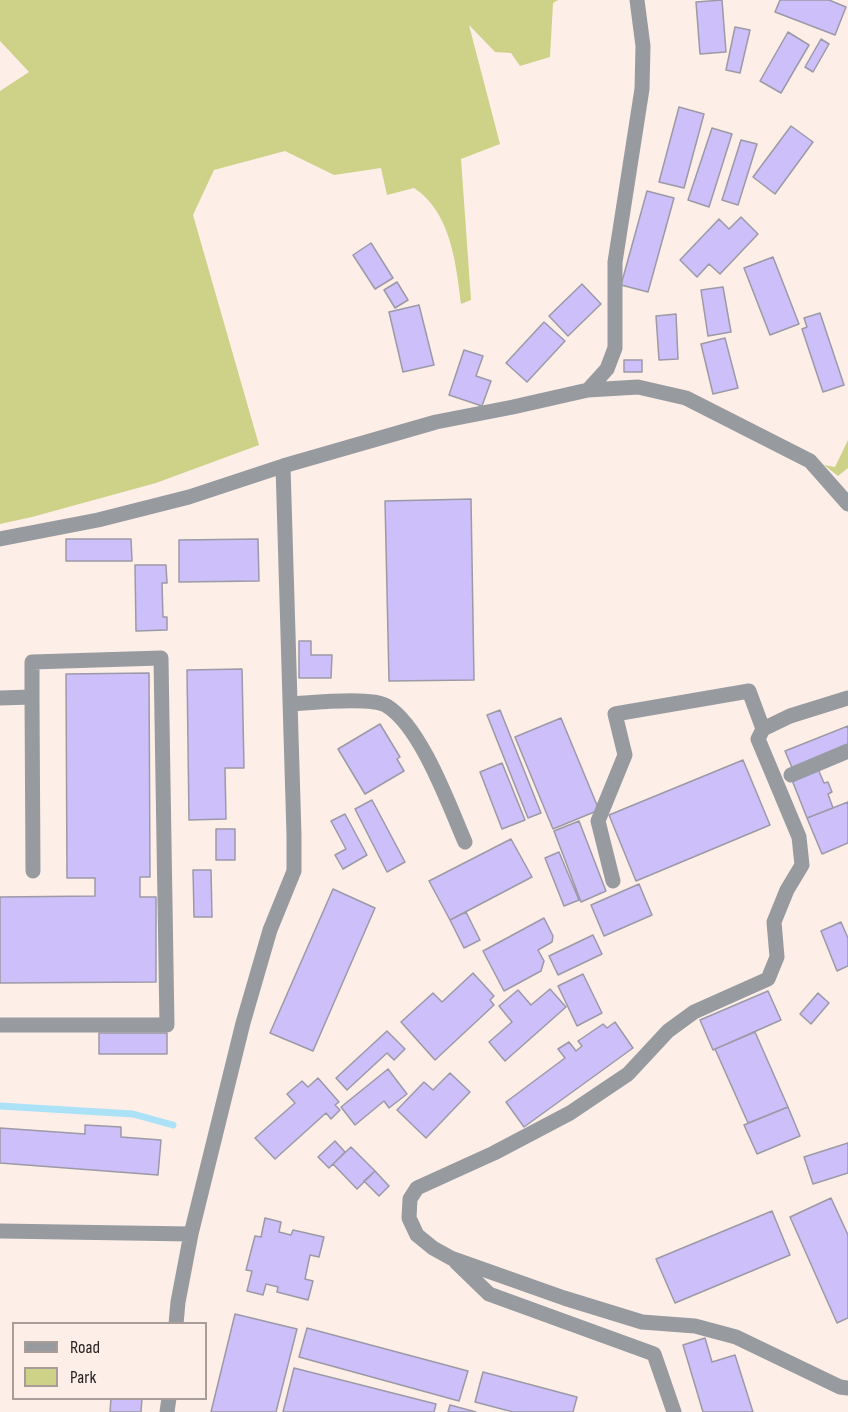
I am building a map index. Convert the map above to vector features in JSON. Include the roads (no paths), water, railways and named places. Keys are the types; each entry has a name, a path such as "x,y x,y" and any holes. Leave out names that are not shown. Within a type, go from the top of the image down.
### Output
{"street":[{"path":"588,390 607,369 615,348 615,262 642,89 643,46 637,0"},
{"path":"0,539 98,520 189,498 283,466 436,422 588,390 638,387 686,398 810,461 848,504"},
{"path":"176,1322 191,1234 243,1023 270,930 294,871 283,466"},
{"path":"0,1025 167,1026 161,658 32,662 33,871"},
{"path":"613,881 598,821 625,755 615,714 749,691 763,729"},
{"path":"0,698 32,697"},
{"path":"848,698 790,716 763,729 758,739 799,837 802,865 787,890 774,922 777,957 768,979 694,1012 668,1031 628,1074 570,1113 494,1153 417,1188 410,1199 410,1218 417,1234 451,1258 564,1298 642,1322 695,1326 736,1337 840,1387 848,1388"},
{"path":"291,704 358,701 386,705 408,726 435,772 465,842"},
{"path":"790,775 848,751"},
{"path":"0,1231 191,1234"},
{"path":"451,1258 489,1294 654,1354 675,1412"}],"waterway":[{"path":"0,1106 133,1114 173,1125"}]}
